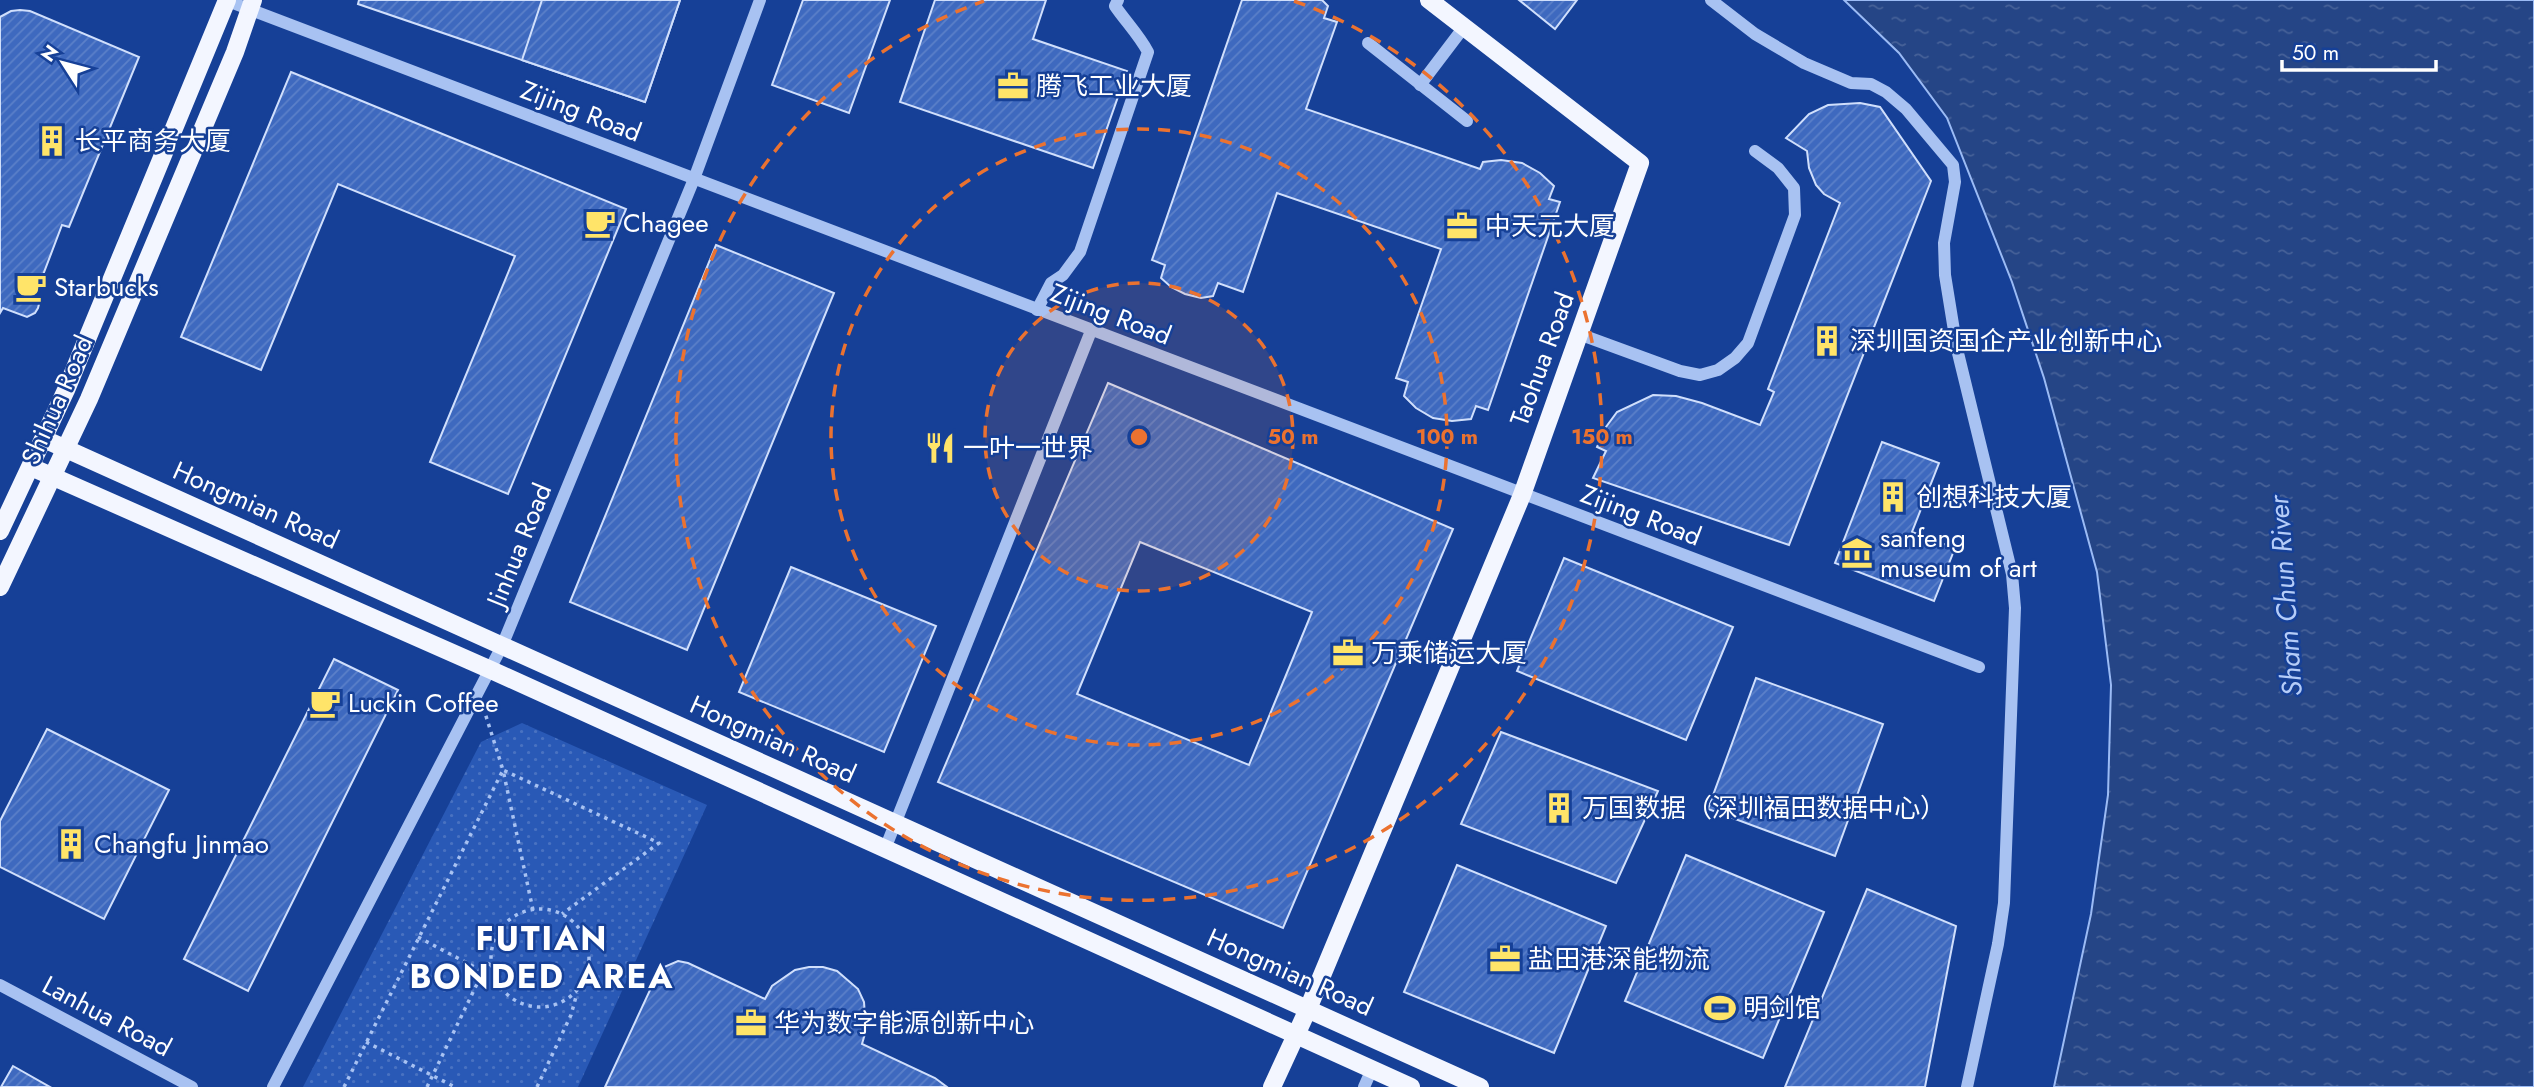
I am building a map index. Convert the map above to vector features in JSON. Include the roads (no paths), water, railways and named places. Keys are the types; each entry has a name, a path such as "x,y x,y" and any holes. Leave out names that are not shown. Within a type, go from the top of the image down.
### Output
{"main road":[{"name":"Shihua Road","path":"0,531 44,439 226,0"},
{"name":"Taohua Road","path":"1272,1087 1308,1009 1522,495 1640,163 1429,0"},
{"name":"Shihua Road","path":"0,587 66,448 229,64 251,5"},
{"name":"Hongmian Road","path":"44,439 1480,1087"},
{"name":"Hongmian Road","path":"30,467 491,670 1411,1087"}],"street":[{"name":"Zijing Road","path":"226,0 251,5 1091,331 1979,667"},
{"name":"Jinhua Road","path":"273,1087 502,646 694,178 760,0"},
{"path":"1037,310 1051,283 1063,275 1080,252 1148,52 1115,6 1118,0"},
{"path":"1711,0 1755,34 1804,63 1851,83 1871,84 1886,92 1906,109 1953,165 1955,183 1944,243 1945,275 1957,349 2012,574 2015,608 2004,903 1998,944 1967,1087"},
{"path":"1420,85 1464,27"},
{"path":"1368,43 1466,121"},
{"path":"1579,334 1680,371 1700,375 1718,370 1735,358 1748,343 1795,215 1794,188 1778,168 1755,150"},
{"path":"885,849 1091,331"},
{"name":"Lanhua Road","path":"0,985 192,1087"},
{"path":"1364,1087 1373,1069"}],"water":[{"name":"Sham Chun River","path":"1844,0 2534,0 2534,1087 2054,1087 2091,914 2108,795 2111,685 2097,572 2044,378 2012,282 1947,118 1899,53"}],"place":[{"name":"腾飞工业大厦","path":"1013,86"},
{"name":"长平商务大厦","path":"52,141"},
{"name":"Chagee","path":"600,223"},
{"name":"中天元大厦","path":"1462,226"},
{"name":"Starbucks","path":"31,287"},
{"name":"深圳国资国企产业创新中心","path":"1827,341"},
{"name":"一叶一世界","path":"940,448"},
{"name":"创想科技大厦","path":"1893,497"},
{"name":"sanfeng museum of art","path":"1857,553"},
{"name":"万乘储运大厦","path":"1348,653"},
{"name":"Luckin Coffee","path":"325,703"},
{"name":"万国数据（深圳福田数据中心）","path":"1559,808"},
{"name":"Changfu Jinmao","path":"71,844"},
{"name":"盐田港深能物流","path":"1505,959"},
{"name":"明剑馆","path":"1720,1008"},
{"name":"华为数字能源创新中心","path":"751,1023"}],"district":[{"name":"FUTIAN BONDED AREA","path":"542,957"}]}
